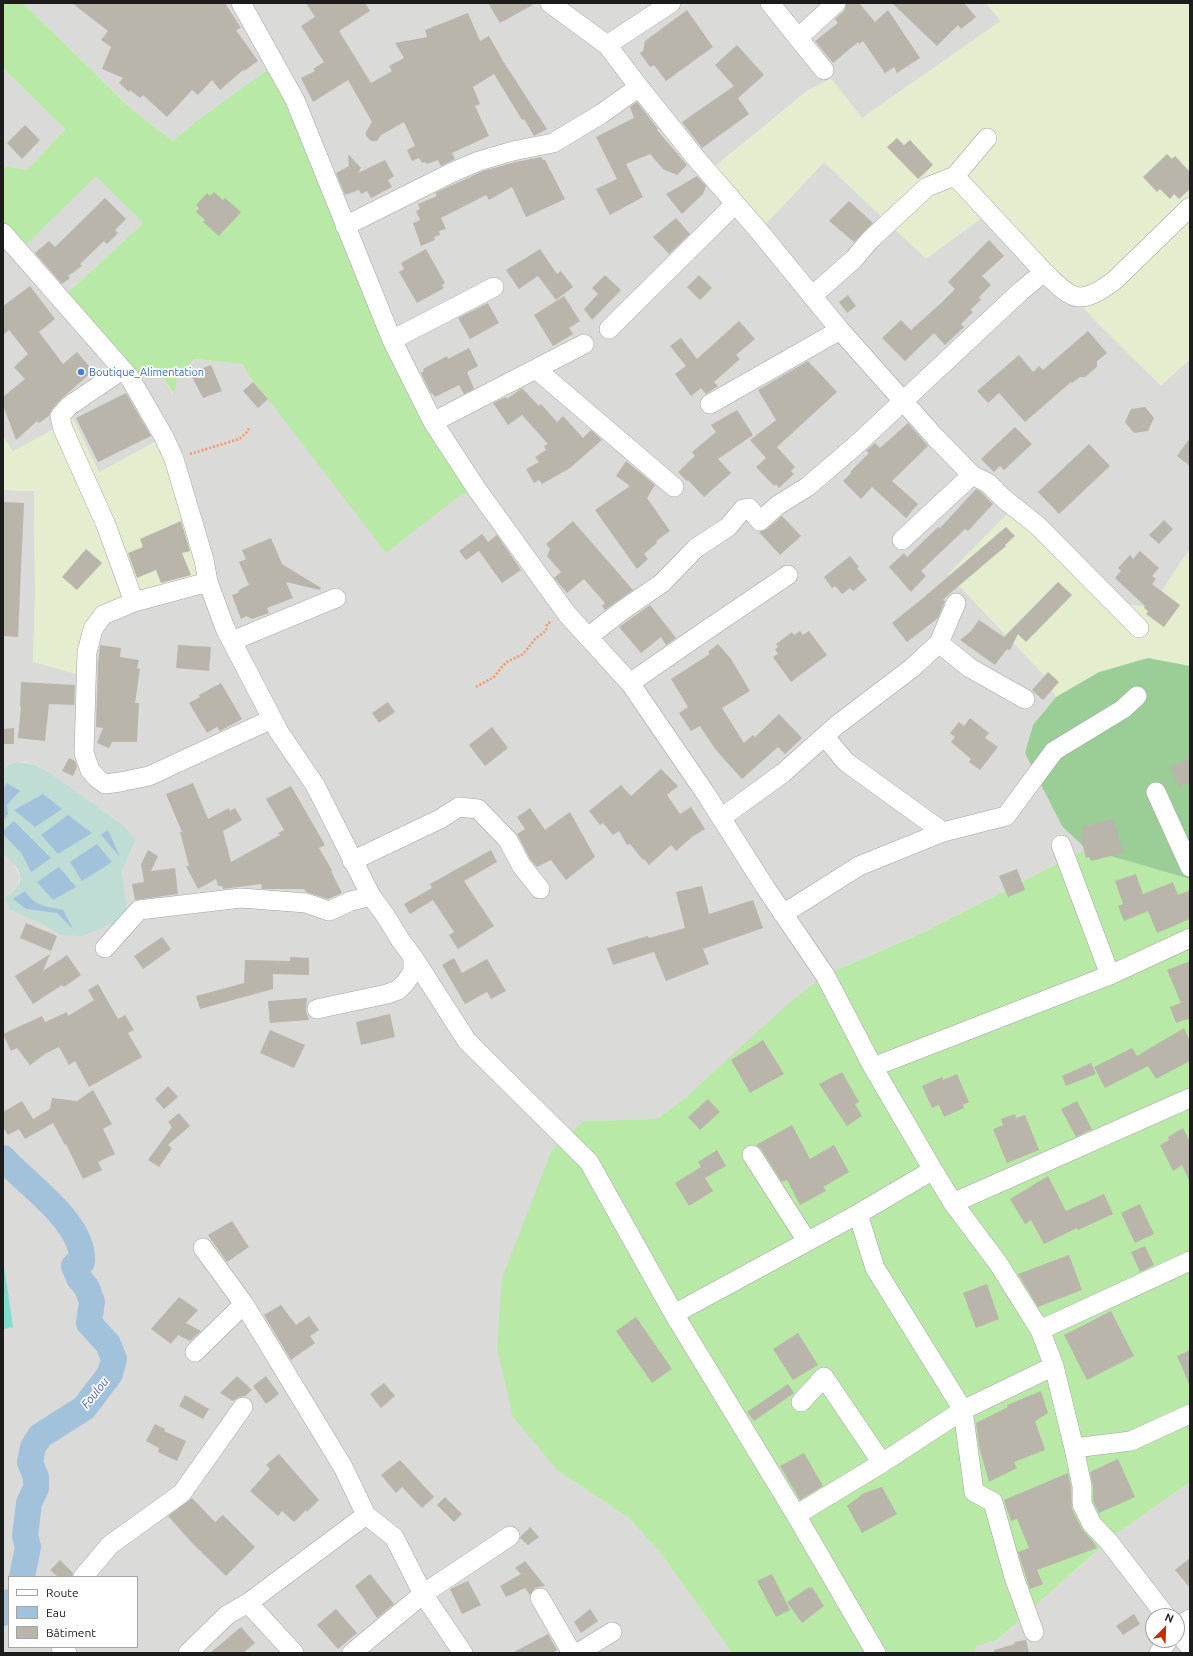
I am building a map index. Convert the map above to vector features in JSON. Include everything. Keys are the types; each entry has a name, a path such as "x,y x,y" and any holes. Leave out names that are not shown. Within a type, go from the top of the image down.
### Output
{"street":[{"path":"242,3 295,100 392,340 433,422 476,488 563,608 630,683 825,976 873,1067 932,1170 953,1204 998,1263 1040,1330 1054,1366 1074,1448 1082,1486 1082,1504 1092,1524 1109,1542 1160,1608"},
{"path":"550,3 607,45 695,157 840,330 972,475 988,483 1038,526 1139,628"},
{"path":"607,45 671,3"},
{"path":"770,3 824,70"},
{"path":"798,38 836,3"},
{"path":"345,226 455,171 479,161 512,151 553,143 601,114 639,87"},
{"path":"812,296 854,259 869,241 927,187 955,176 987,138"},
{"path":"955,176 1044,272 1070,295 1085,297 1101,290 1115,280 1190,207"},
{"path":"609,329 735,204"},
{"path":"3,233 130,378 161,431 174,459 204,560 208,582 225,628 279,732 314,785 371,896 413,957 467,1041 588,1162 674,1314 796,1515 876,1653"},
{"path":"588,637 620,612 662,583 696,548 728,527 743,509 750,508 760,521 778,505 807,488 904,402 1021,291 1044,272"},
{"path":"392,340 494,287"},
{"path":"710,404 840,330"},
{"path":"433,422 584,344"},
{"path":"122,370 69,406 60,416 63,429 106,525 134,602"},
{"path":"536,370 674,488"},
{"path":"902,540 972,475"},
{"path":"630,683 788,575"},
{"path":"208,582 134,602 103,615 93,630 87,652 84,753 90,770 105,784 149,776 272,719"},
{"path":"232,641 336,598"},
{"path":"721,818 783,773 826,737 837,725 912,668 939,643 956,603"},
{"path":"939,643 970,668 1025,699"},
{"path":"783,914 859,866 943,832 1006,816 1054,751 1123,709 1138,696"},
{"path":"826,737 846,762 943,832"},
{"path":"1156,792 1190,867"},
{"path":"352,861 440,819 459,807 478,809 508,840 521,865 540,889"},
{"path":"1061,845 1110,975"},
{"path":"105,948 139,910 241,898 306,903 329,911 351,901 371,896"},
{"path":"873,1067 1110,975 1190,938"},
{"path":"317,1009 387,994 398,990 406,982 413,970 413,957"},
{"path":"953,1204 1190,1098"},
{"path":"752,1155 807,1242"},
{"path":"674,1314 858,1214 932,1170"},
{"path":"858,1214 875,1268 963,1410 974,1492 993,1502 1014,1577 1034,1632"},
{"path":"203,1248 244,1304 343,1467 366,1515 394,1537 423,1594 462,1653"},
{"path":"1040,1330 1190,1261"},
{"path":"195,1352 244,1304"},
{"path":"796,1515 882,1463 963,1410 1054,1366"},
{"path":"801,1402 824,1376 882,1463"},
{"path":"83,1576 110,1545 182,1493 243,1407"},
{"path":"1074,1448 1131,1441 1190,1414"},
{"path":"188,1653 227,1615 248,1603 366,1515"},
{"path":"352,1653 423,1594 510,1536"},
{"path":"540,1598 572,1653"},
{"path":"248,1603 294,1653"},
{"path":"578,1653 612,1632"}],"path":[{"path":"174,459 239,440 246,434 250,427"},
{"path":"476,687 494,677 507,662 523,654 536,638 546,631 547,624 559,616 556,611 563,608"}],"shaded area":[{"path":"23,3 986,3 1001,21 862,118 831,79 807,91 708,172 759,231 824,162 926,258 990,212 1161,385 1190,359 1190,549 1150,608 948,574 1045,676 1056,697 1033,725 1086,849 922,933 825,975 684,1099 657,1119 584,1121 558,1471 629,1518 662,1555 732,1653 3,1653 3,854 12,861 20,876 19,884 5,898 9,909 39,922 59,935 128,918 122,871 136,840 124,826 49,772 34,764 17,762 8,765 3,770 3,490 34,491 35,595 33,662 99,472 72,419 12,452 3,435 3,233 19,252 96,175 143,223 61,299 156,368 173,394 178,374 195,359 242,364 253,382 268,399 459,496 476,488 433,422 274,65 195,122 173,141 129,107"},
{"path":"3,68 65,129 27,170 7,166 3,169"},
{"path":"17,762 34,764 49,772 124,826 136,840 122,871 128,918 82,936 59,935 39,922 9,909 5,898 18,886 20,876 16,867 3,854 3,770 8,765"},
{"path":"3,1259 13,1327 3,1329"},
{"path":"1190,1482 1190,1653 975,1653 976,1646 997,1640 1112,1537"}],"green space":[{"path":"3,3 23,3 129,107 173,141 195,122 274,65 392,340 476,488 459,496 386,553 268,399 253,382 242,364 195,359 178,374 174,394 156,368 130,378 61,299 143,223 96,176 19,252 3,233 3,169 7,166 27,170 65,129 3,68"},
{"path":"986,3 1190,3 1190,359 1161,386 1098,324 1060,282 990,212 926,259 824,162 759,231 708,172 807,91 831,78 862,118 1001,21"},
{"path":"73,418 99,472 164,437 208,582 103,615 87,677 33,662 35,595 34,491 3,490 3,435 13,452"},
{"path":"1013,508 1113,601 1150,608 1190,549 1190,666 1099,672 1056,697 1045,676 948,574"},
{"path":"1148,658 1190,666 1190,879 1086,849 1062,826 1025,753 1033,725 1056,697 1099,672"},
{"path":"1086,849 1190,879 1190,1482 1112,1537 997,1640 976,1646 975,1653 732,1653 662,1555 629,1518 558,1471 513,1417 497,1349 502,1278 552,1150 584,1121 657,1119 684,1099 789,1003 825,975 922,933"}],"water":[{"path":"7,783 20,791 7,805 8,814 3,820 3,789"},
{"path":"43,794 62,809 35,827 14,810"},
{"path":"68,815 92,833 58,854 41,835"},
{"path":"14,821 51,858 31,872 22,854 3,834 3,831"},
{"path":"108,830 120,857 101,835"},
{"path":"97,844 112,862 82,881 70,862"},
{"path":"59,867 76,887 53,900 37,882"},
{"path":"25,891 33,900 41,905 63,910 73,929 57,913 26,909 13,899"}],"building":[{"path":"72,3 225,3 241,28 236,30 258,61 244,71 243,70 220,90 212,80 198,95 192,90 167,117 143,95 140,98 130,90 129,92 119,83 123,78 102,69 111,47 101,40 108,31"},
{"path":"306,3 365,3 370,11 339,31 371,83 392,71 389,66 404,58 395,43 427,37 425,30 468,13 480,41 489,36 503,61 547,129 534,136 524,119 522,120 494,74 473,87 480,104 475,106 489,136 452,153 455,159 441,166 438,160 427,164 425,162 422,163 419,158 412,161 407,150 415,146 404,122 381,135 377,141 371,141 366,136 366,132 372,122 348,80 313,102 301,78 315,71 313,69 324,62 301,26 315,17"},
{"path":"488,3 536,3 500,23"},
{"path":"847,3 859,3 875,22 888,10 920,58 897,73 894,67 885,73 863,41 859,44 858,42 833,63 815,41 838,23 835,19 844,11"},
{"path":"892,3 964,3 976,17 961,29 958,25 937,46"},
{"path":"687,10 713,47 666,81 654,65 650,67 640,53 643,51 645,41"},
{"path":"737,45 764,75 738,98 749,114 702,148 682,122 734,86 715,65"},
{"path":"637,102 658,129 657,130 687,165 677,175 663,169 650,154 626,164 643,197 610,215 596,189 617,179 596,137 634,118 630,107"},
{"path":"25,125 40,140 22,159 7,143"},
{"path":"897,138 904,145 910,140 933,165 918,179 887,147"},
{"path":"348,154 361,168 358,173 385,160 394,176 388,180 392,187 371,198 367,191 361,194 359,190 345,195 336,173 349,166"},
{"path":"1167,154 1172,159 1175,156 1190,172 1190,189 1179,199 1174,194 1170,199 1160,189 1157,192 1143,177"},
{"path":"541,157 545,160 565,199 526,217 512,187 489,200 486,195 441,218 446,229 439,231 440,235 434,237 435,240 421,246 413,223 420,220 416,211 420,209 418,204 437,196 435,193 483,171"},
{"path":"697,176 706,186 703,194 682,214 666,194"},
{"path":"214,192 223,200 225,198 241,212 219,236 203,222 205,220 196,212 199,208 196,205 207,193 210,196"},
{"path":"105,198 126,219 115,230 118,233 107,244 104,241 80,264 82,266 68,276 70,278 62,284 35,253 49,241 55,247"},
{"path":"849,201 873,223 854,242 829,221"},
{"path":"676,218 690,234 669,254 653,237"},
{"path":"989,240 1004,256 982,276 991,285 979,297 981,300 970,310 973,312 961,324 964,327 945,345 934,333 905,361 882,338 901,320 911,330 940,304 955,289 948,282"},
{"path":"426,249 445,283 442,285 444,288 417,303 399,272 404,269 401,263"},
{"path":"540,249 557,274 561,271 573,287 556,300 538,276 519,289 506,270"},
{"path":"605,275 621,290 592,320 584,309 598,294 592,288"},
{"path":"699,275 712,288 700,300 687,287"},
{"path":"30,286 55,319 39,332 63,364 77,352 93,371 61,399 52,409 49,416 39,423 37,421 16,440 3,405 3,397 25,379 14,367 28,354 9,330 3,335 3,306"},
{"path":"848,295 856,306 847,313 839,302"},
{"path":"564,296 580,321 569,328 573,334 553,346 534,315"},
{"path":"488,303 499,323 470,339 458,318"},
{"path":"739,321 755,339 736,355 740,359 714,382 718,386 706,394 701,388 691,396 675,374 686,366 670,346 681,338 697,359"},
{"path":"1088,331 1107,353 1097,361 1097,367 1085,377 1080,377 1072,383 1071,382 1025,422 999,393 988,403 977,391 1019,355 1033,372 1039,366 1043,370"},
{"path":"469,348 478,366 467,372 474,389 464,394 459,385 435,397 432,393 431,394 421,373 424,371 423,369 447,356 448,359"},
{"path":"808,361 837,392 777,447 795,467 791,471 794,474 779,488 776,484 774,486 756,467 766,458 750,440 776,420 758,390"},
{"path":"211,365 222,391 203,398 190,373"},
{"path":"253,382 268,399 258,408 243,391"},
{"path":"522,388 539,406 541,404 557,422 563,416 583,438 591,430 602,440 570,468 542,484 539,480 534,483 526,469 539,462 535,457 546,450 544,446 548,444 522,415 508,425 493,403 506,397 507,399"},
{"path":"126,393 151,436 98,462 76,418"},
{"path":"1145,407 1154,418 1148,431 1134,433 1125,422 1131,409"},
{"path":"737,410 753,435 718,459 731,473 704,497 678,472 695,456 692,452 716,432 711,425"},
{"path":"908,423 928,446 892,481 918,504 906,518 872,487 861,499 843,481 869,453 866,451 875,443 880,448"},
{"path":"1015,427 1032,444 1004,470 1000,466 994,472 981,459"},
{"path":"1190,438 1190,466 1177,456"},
{"path":"1089,444 1110,466 1059,514 1038,492"},
{"path":"626,461 655,485 647,498 670,531 656,541 657,543 644,554 648,559 637,569 595,510 630,486 616,476"},
{"path":"976,489 993,504 968,531 965,529 921,571 926,576 911,592 889,567 904,553 907,557 938,527 940,528"},
{"path":"3,502 24,503 18,637 3,636"},
{"path":"782,516 801,536 780,555 759,532 767,529"},
{"path":"1164,520 1173,529 1159,544 1149,535"},
{"path":"181,521 190,551 182,553 191,575 161,583 156,570 137,578 128,553 143,547 140,539"},
{"path":"573,521 633,590 605,610 602,606 605,603 584,579 567,593 554,578 561,572 547,556 550,549 546,544"},
{"path":"1006,527 1015,536 1005,545 1006,546 949,594 943,600 945,601 938,618 907,642 892,623"},
{"path":"482,534 488,542 497,535 521,570 502,583 479,551 466,560 459,551"},
{"path":"271,538 282,564 321,588 320,590 286,582 293,598 267,608 269,613 252,619 246,616 241,619 232,595 238,593 240,589 249,585 239,562 246,559 242,550"},
{"path":"86,549 102,563 77,590 62,577"},
{"path":"1140,551 1159,568 1152,576 1156,579 1152,584 1180,605 1164,627 1146,614 1148,611 1144,608 1145,606 1115,578 1121,571 1118,568 1130,555 1133,559"},
{"path":"850,556 859,567 857,568 867,580 853,591 850,588 842,594 835,586 832,588 824,577"},
{"path":"1058,582 1072,595 1026,642 1018,634 1010,650 1007,649 995,665 960,640 971,631 979,620 1004,637"},
{"path":"650,605 676,638 666,645 661,637 641,653 619,627"},
{"path":"800,631 803,635 809,631 827,655 791,682 773,657 778,654 775,649 778,647 776,644 792,632 794,635"},
{"path":"718,644 731,659 750,691 722,708 744,743 753,735 755,737 779,714 802,738 785,754 778,747 742,779 715,749 700,726 691,731 679,713 688,707 671,679 710,654 708,652"},
{"path":"100,645 121,648 120,657 139,660 137,668 140,669 135,703 139,703 137,742 112,742 109,748 97,743 103,728 96,727"},
{"path":"178,645 211,647 209,671 176,668"},
{"path":"1048,672 1059,682 1043,700 1032,690"},
{"path":"21,682 75,685 74,705 49,704 45,741 18,738 21,707"},
{"path":"221,683 242,719 220,731 217,727 207,733 189,703 200,697 199,695"},
{"path":"388,702 395,712 379,723 372,713"},
{"path":"970,718 989,733 985,738 998,747 980,770 969,762 971,759 951,742 955,737 950,733 959,722 964,726"},
{"path":"492,727 508,748 485,766 469,745"},
{"path":"14,728 14,744 3,744 3,729"},
{"path":"69,758 75,761 77,767 73,776 62,771"},
{"path":"1190,758 1190,782 1179,787 1170,767"},
{"path":"661,769 678,786 667,795 680,814 691,807 705,829 692,837 676,851 671,845 649,865 630,844 627,845 619,831 613,835 603,823 600,825 589,811 621,785 631,796"},
{"path":"193,783 208,819 229,808 230,811 235,808 242,820 223,831 231,862 280,835 278,833 284,830 266,799 291,786 325,845 319,848 332,870 331,871 342,893 328,899 306,892 304,889 262,889 261,884 223,889 222,886 218,886 216,879 198,889 186,866 189,866 180,832 182,832 166,794"},
{"path":"530,808 545,830 570,812 595,857 566,880 551,860 537,867 530,859 517,834 525,829 517,817"},
{"path":"1114,819 1123,853 1091,861 1089,857 1086,858 1080,834 1083,833 1082,827"},
{"path":"148,850 158,856 151,871 175,868 178,894 135,900 132,884 144,882 141,864"},
{"path":"491,850 497,862 464,881 494,926 458,949 449,935 454,932 433,900 410,914 404,904 432,888 430,884"},
{"path":"1017,869 1025,890 1008,897 999,876"},
{"path":"1136,874 1143,894 1173,882 1178,895 1190,890 1190,919 1157,933 1148,911 1124,921 1118,906 1123,904 1115,881"},
{"path":"702,886 709,914 753,900 763,928 703,949 709,964 666,981 654,952 613,965 607,948 648,936 649,938 685,928 676,892"},
{"path":"26,923 57,936 51,951 20,938"},
{"path":"162,937 171,949 143,969 134,956"},
{"path":"50,954 43,971 67,955 81,975 64,987 62,985 33,1004 15,976"},
{"path":"290,957 309,958 309,975 273,974 273,989 200,1009 196,996 244,983 245,960 290,961"},
{"path":"454,958 462,973 487,959 506,991 491,999 487,992 465,1004 442,965"},
{"path":"1190,961 1190,1024 1188,1019 1176,1023 1170,1007 1181,1003 1167,970"},
{"path":"98,984 118,1019 125,1015 134,1030 128,1033 142,1057 89,1087 75,1061 69,1065 59,1047 45,1054 30,1065 17,1048 11,1051 3,1034 42,1016 45,1022 67,1012 68,1016 94,1000 88,990"},
{"path":"307,998 306,1011 309,1020 270,1023 268,1001"},
{"path":"390,1014 395,1037 361,1045 356,1022"},
{"path":"1184,1028 1190,1041 1190,1061 1156,1079 1148,1066 1105,1088 1094,1067 1132,1048 1137,1056"},
{"path":"270,1030 305,1045 294,1068 260,1053"},
{"path":"763,1040 784,1074 750,1093 731,1060"},
{"path":"1091,1063 1096,1074 1066,1086 1062,1076"},
{"path":"842,1072 859,1102 855,1104 862,1116 847,1126 819,1084"},
{"path":"957,1074 969,1102 963,1105 964,1108 944,1117 939,1105 932,1108 922,1086 942,1077 943,1080"},
{"path":"168,1086 178,1097 164,1109 155,1099"},
{"path":"93,1090 112,1124 103,1129 115,1154 98,1162 102,1170 83,1179 66,1144 65,1145 53,1123 25,1139 19,1129 8,1135 3,1127 3,1112 22,1101 33,1119 50,1109 52,1098 77,1101"},
{"path":"708,1099 720,1112 700,1130 688,1117"},
{"path":"1077,1101 1092,1129 1076,1137 1061,1109"},
{"path":"179,1113 190,1126 168,1145 172,1148 159,1167 148,1160 172,1127 168,1122"},
{"path":"1015,1114 1016,1118 1025,1115 1039,1150 1007,1163 993,1129 1003,1125 1001,1119"},
{"path":"792,1125 810,1159 834,1145 849,1172 823,1187 826,1191 800,1205 787,1180 782,1182 761,1149 756,1145"},
{"path":"1183,1128 1190,1142 1190,1183 1182,1165 1173,1171 1160,1145 1169,1140 1168,1137"},
{"path":"717,1150 726,1166 705,1178 713,1191 689,1206 675,1183 701,1167 698,1162"},
{"path":"1048,1176 1066,1211 1104,1194 1113,1214 1078,1230 1077,1228 1044,1244 1031,1220 1025,1224 1010,1199"},
{"path":"1140,1204 1154,1234 1135,1243 1121,1213"},
{"path":"232,1221 249,1247 227,1262 208,1235"},
{"path":"1145,1246 1154,1265 1140,1272 1131,1252"},
{"path":"1069,1255 1082,1290 1038,1307 1018,1274"},
{"path":"987,1284 999,1319 976,1328 963,1293"},
{"path":"179,1297 198,1310 186,1323 201,1331 190,1341 178,1335 171,1344 151,1329"},
{"path":"281,1305 296,1325 309,1316 319,1330 310,1336 315,1343 291,1360 264,1315"},
{"path":"1111,1311 1134,1356 1087,1380 1064,1335"},
{"path":"636,1317 672,1369 652,1383 616,1331"},
{"path":"798,1333 818,1365 793,1380 773,1349"},
{"path":"1190,1350 1190,1386 1177,1356"},
{"path":"237,1376 252,1390 245,1396 239,1397 233,1401 220,1393"},
{"path":"266,1376 279,1394 266,1404 253,1386"},
{"path":"384,1383 395,1396 381,1408 370,1394"},
{"path":"788,1384 794,1393 754,1421 747,1412"},
{"path":"1041,1391 1048,1413 1035,1421 1045,1450 1014,1462 1017,1468 989,1482 979,1446 976,1423 1008,1407 1007,1405"},
{"path":"185,1395 209,1409 203,1419 179,1406"},
{"path":"155,1424 165,1429 164,1431 186,1441 177,1461 158,1452 159,1448 146,1441"},
{"path":"804,1453 823,1486 800,1500 780,1466"},
{"path":"279,1454 319,1500 294,1522 282,1511 278,1516 250,1491 270,1469 266,1465"},
{"path":"1118,1459 1135,1497 1099,1513 1093,1501 1093,1486 1090,1472"},
{"path":"400,1460 434,1497 422,1508 402,1487 396,1493 381,1475"},
{"path":"1068,1473 1071,1487 1072,1509 1082,1529 1097,1548 1037,1570 1043,1584 1030,1589 1018,1552 1029,1548 1017,1519 1011,1521 1004,1500"},
{"path":"882,1487 897,1514 862,1533 847,1506 864,1493"},
{"path":"445,1497 462,1514 454,1522 437,1505"},
{"path":"192,1498 215,1522 223,1515 255,1547 226,1576 193,1544 168,1516"},
{"path":"530,1527 539,1537 528,1545 520,1538"},
{"path":"1190,1558 1190,1588 1175,1570"},
{"path":"60,1560 73,1573 72,1576 57,1576 50,1570"},
{"path":"525,1561 545,1586 535,1588 530,1595 525,1588 506,1597 500,1586 521,1574 515,1568"},
{"path":"370,1574 394,1604 377,1618 355,1586"},
{"path":"772,1574 790,1610 776,1617 757,1581"},
{"path":"468,1581 481,1605 462,1614 450,1589"},
{"path":"809,1587 810,1589 812,1587 824,1606 802,1623 787,1602"},
{"path":"336,1609 357,1633 338,1649 317,1625"},
{"path":"590,1609 598,1621 581,1633 574,1622"},
{"path":"1134,1614 1140,1624 1123,1635 1116,1626"},
{"path":"241,1627 255,1643 243,1653 210,1653"},
{"path":"548,1634 557,1650 552,1653 512,1653"},
{"path":"1026,1640 1029,1653 994,1653 994,1650 1015,1644 1014,1642"}],"waterway":[{"name":"Foulou","path":"3,1158 53,1206 65,1219 74,1233 80,1247 82,1262 74,1266 79,1278 87,1288 92,1302 89,1323 108,1344 114,1359 110,1374 84,1408 40,1436 33,1447 30,1462 36,1477 36,1488 29,1503 25,1536 28,1547 22,1576"},
{"name":"Foulou","path":"3,1613 8,1604"}],"place":[{"name":"Boutique_Alimentation","path":"81,372"}]}
